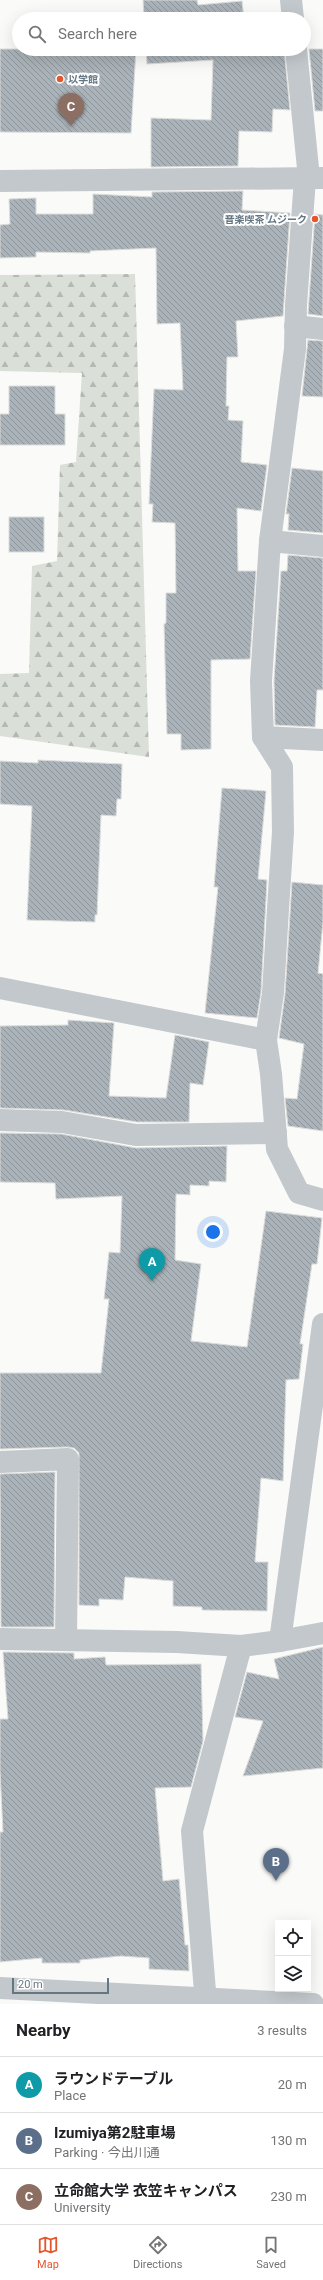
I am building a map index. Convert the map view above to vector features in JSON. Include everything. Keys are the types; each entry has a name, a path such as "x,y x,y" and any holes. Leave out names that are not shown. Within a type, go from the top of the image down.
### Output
{"street":[{"path":"291,0 292,12"},
{"path":"297,56 312,178 296,326 295,349 270,541 260,681 263,737 282,767 283,832 279,901 273,993 266,1040 271,1074 277,1149 300,1193 323,1200"},
{"path":"0,180 312,178"},
{"path":"296,326 323,329"},
{"path":"270,541 323,546"},
{"path":"263,737 323,740"},
{"path":"0,988 266,1040"},
{"path":"0,1120 62,1122 136,1135 276,1133"},
{"path":"280,1641 323,1324"},
{"path":"0,1462 68,1459 66,1640"},
{"path":"0,1639 177,1642 242,1646 323,1633"},
{"path":"206,2001 192,1831 242,1646"},
{"path":"0,1988 206,2001 313,2004"}],"green space":[{"path":"135,274 149,757 0,736 0,674 29,673 32,566 57,561 60,465 76,462 82,373 0,371 0,275"}],"building":[{"path":"143,0 197,0 198,5 242,1 243,12 144,12"},
{"name":"以学館","path":"0,49 12,49 12,56 136,56 131,133 0,132"},
{"path":"311,49 323,49 323,111 315,111 310,56 311,56"},
{"path":"146,56 285,56 290,110 273,109 272,132 239,131 238,166 151,167 151,118 211,120 213,60 147,64"},
{"path":"243,191 242,210 290,213 283,316 236,321 238,357 227,357 226,406 229,406 228,420 243,421 241,462 267,465 261,511 237,508 238,571 256,571 250,659 211,660 211,749 181,750 181,734 167,734 164,624 166,623 166,593 176,593 175,523 152,522 153,504 149,504 154,389 183,390 180,323 157,324 156,248 90,251 90,253 36,252 36,257 0,258 0,225 10,224 9,199 36,198 36,214 93,214 93,194 152,197 152,192"},
{"path":"315,214 323,215 323,316 308,314"},
{"path":"308,340 323,341 323,397 302,396"},
{"path":"9,386 55,386 55,414 65,414 65,445 0,445 0,414 9,414"},
{"path":"292,468 323,471 323,533 288,530 289,514 286,514"},
{"path":"9,517 44,517 44,552 9,552"},
{"path":"288,555 323,558 323,690 317,690 315,727 275,725 274,681 281,571 287,571"},
{"path":"38,760 122,764 121,799 117,799 116,816 101,815 97,915 95,915 95,922 27,920 32,806 0,804 0,761 38,763"},
{"path":"222,788 266,791 258,879 267,880 261,992 257,1018 205,1013 218,887 214,887"},
{"path":"292,882 323,885 323,922 318,973 323,974 323,1131 288,1126 285,1098 297,1099 304,1044 279,1038 285,994"},
{"path":"68,1020 114,1023 109,1096 166,1098 175,1035 209,1042 203,1085 190,1083 189,1122 137,1122 64,1110 0,1108 0,1026 68,1025"},
{"path":"0,1133 61,1134 136,1148 227,1146 226,1182 209,1181 209,1186 190,1185 190,1195 176,1194 175,1260 201,1264 191,1341 247,1347 266,1211 322,1218 317,1264 312,1264 300,1344 303,1344 299,1379 286,1380 283,1481 261,1478 255,1562 268,1562 267,1611 202,1610 202,1607 173,1606 173,1581 125,1577 123,1600 99,1599 99,1606 79,1605 79,1453 74,1448 67,1447 0,1449 0,1373 101,1373 109,1299 104,1299 109,1252 120,1253 122,1196 56,1199 55,1183 0,1182"},
{"path":"55,1472 54,1627 1,1627 0,1474"},
{"path":"323,1647 323,1768 243,1776 263,1721 235,1717 247,1672 279,1679 274,1659"},
{"path":"3,1652 74,1653 74,1659 105,1657 106,1665 201,1664 203,1741 191,1787 155,1788 163,1881 179,1879 185,1945 188,1945 189,1971 149,1969 149,1958 121,1956 80,1960 80,1963 42,1963 42,1958 0,1962 0,1832 3,1832 0,1771 0,1719 8,1719"}],"place":[{"name":"以学館","path":"60,79"},
{"name":"立命館大学 衣笠キャンパス","path":"71,126"},
{"name":"音楽喫茶 ムジーク","path":"315,219"},
{"name":"ラウンドテーブル","path":"152,1281"},
{"name":"Izumiya第2駐車場","path":"276,1881"}]}
